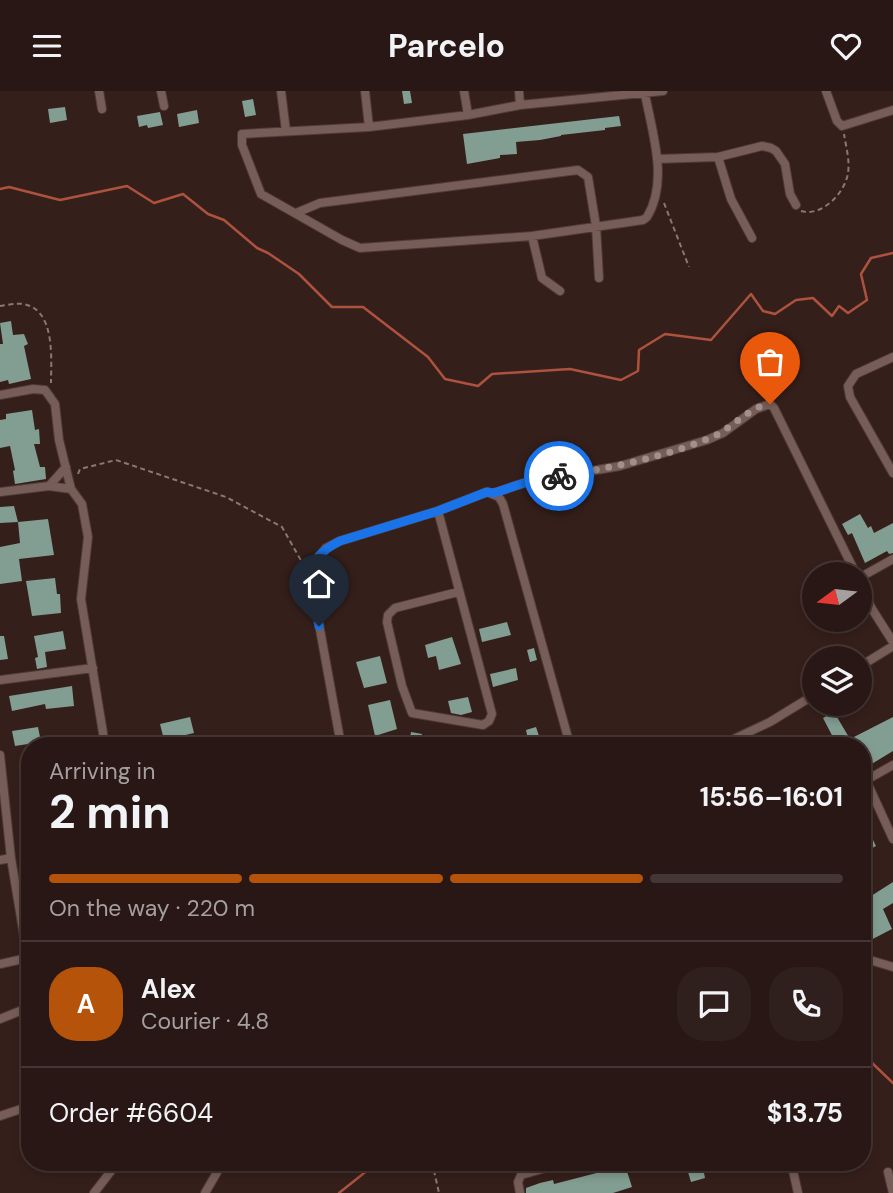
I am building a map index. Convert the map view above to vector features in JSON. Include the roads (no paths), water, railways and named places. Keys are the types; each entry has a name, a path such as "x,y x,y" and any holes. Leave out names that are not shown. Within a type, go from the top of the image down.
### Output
{"street":[{"path":"99,91 102,109"},
{"path":"161,91 164,106"},
{"path":"281,91 286,131"},
{"path":"365,91 369,127"},
{"path":"464,91 468,115"},
{"path":"519,91 520,105"},
{"path":"645,94 657,159 657,186 650,212 643,220 532,236 360,248 261,194 242,145 242,134 369,127 468,115 520,105 663,91"},
{"path":"826,91 837,121 842,126 893,110"},
{"path":"657,159 718,157 762,146 776,151 785,164 790,194 796,205"},
{"path":"718,157 731,199 752,238"},
{"path":"296,213 320,203 578,170 588,177 596,226 599,278"},
{"path":"532,236 542,278 560,291"},
{"path":"893,357 856,374 848,386 850,397 893,473"},
{"path":"0,395 33,389 45,390 52,398 71,489 82,504 88,537 82,599 104,737"},
{"path":"340,737 309,569 326,548 340,541 438,511 487,492 494,493 527,482 620,466 707,440 723,433 756,409 770,404 850,562"},
{"path":"49,486 66,467"},
{"path":"0,492 49,486 71,489"},
{"path":"494,493 503,504 568,737"},
{"path":"438,511 492,714 489,721 483,725 412,713 402,686 387,622 388,615 395,608 458,592"},
{"path":"872,572 893,559"},
{"path":"872,610 893,644 872,658"},
{"path":"0,680 93,668"},
{"path":"737,737 770,722 802,702"},
{"path":"0,755 21,920"},
{"path":"871,777 893,765"},
{"path":"871,795 893,839"},
{"path":"0,860 11,858"},
{"path":"0,964 21,959"},
{"path":"871,960 893,967"},
{"path":"0,1019 21,1011"},
{"path":"0,1116 21,1109"},
{"path":"94,1193 111,1171"},
{"path":"205,1193 218,1171"},
{"path":"520,1193 517,1182 521,1175 535,1171"},
{"path":"793,1171 798,1193"},
{"path":"888,1172 893,1193"}],"waterway":[{"path":"0,189 9,187 60,200 127,186 154,203 183,194 208,214 224,220 257,248 299,274 332,307 363,307 428,357 445,379 478,386 492,374 570,369 621,380 638,371 639,350 665,334 711,340 751,294 763,311 775,314 796,300 813,298 832,316 839,306 848,313 867,300 861,274 871,258 893,253"},
{"path":"871,1062 893,1083"},
{"path":"339,1193 367,1171"}]}
